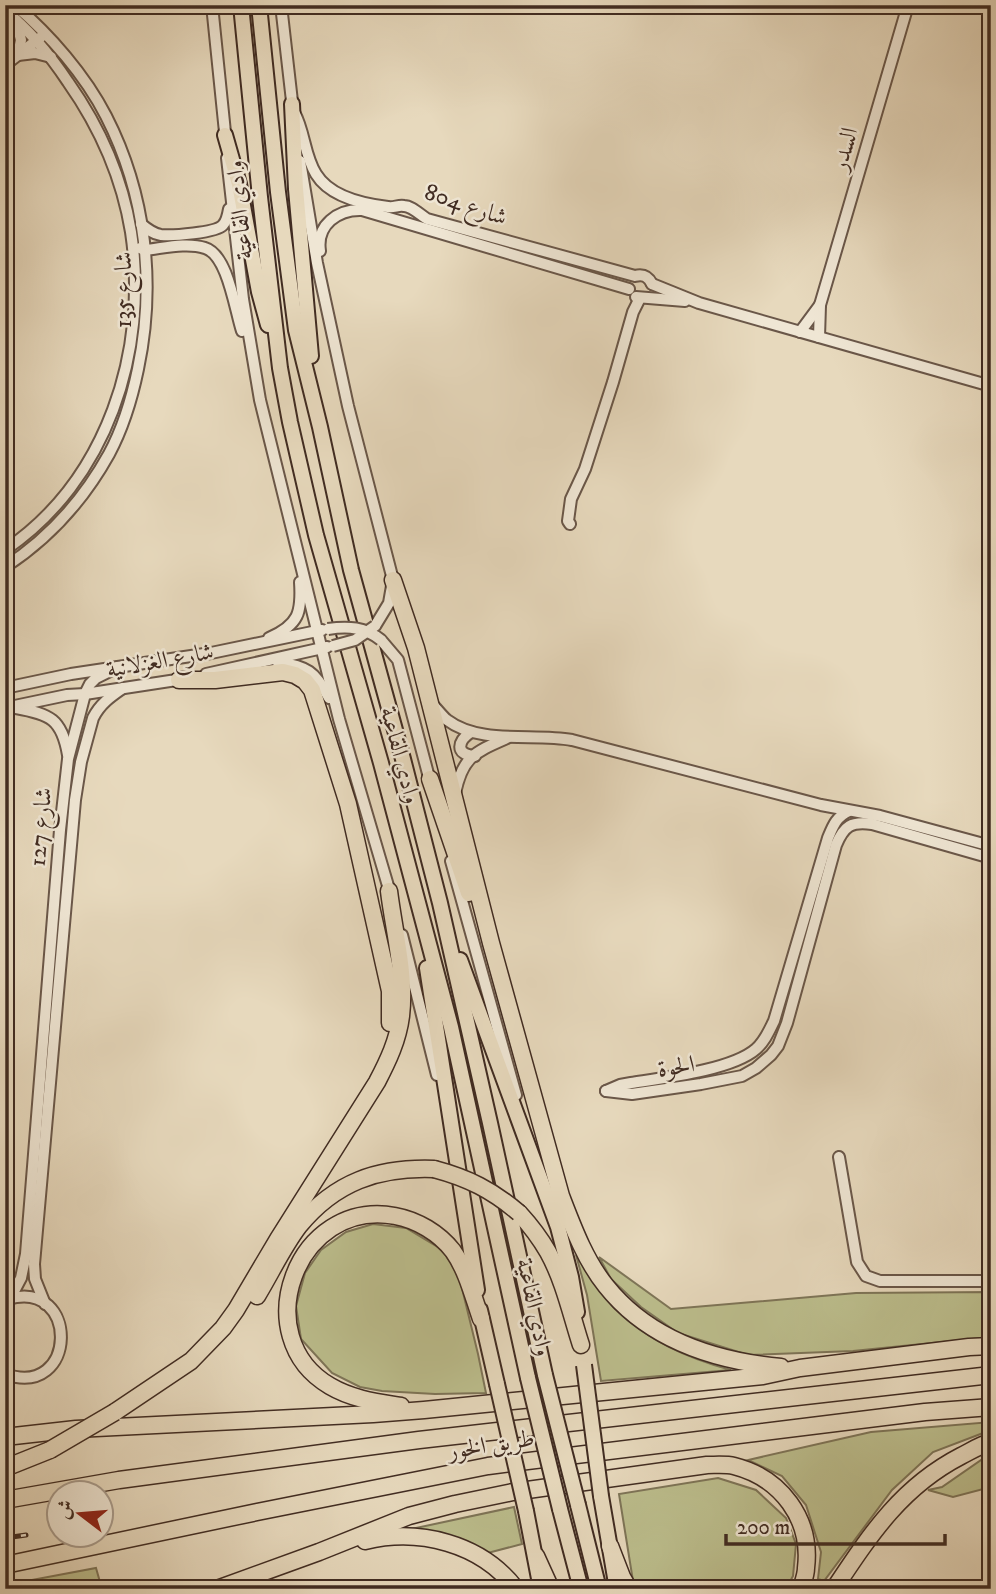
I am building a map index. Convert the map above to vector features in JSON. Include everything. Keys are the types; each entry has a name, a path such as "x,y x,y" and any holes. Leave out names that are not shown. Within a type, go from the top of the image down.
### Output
{"highway":[{"path":"393,580 416,648 491,943 561,1196 588,1258 606,1286 632,1314 663,1335 698,1350 754,1364 800,1368"},
{"path":"179,680 215,680 283,672 304,680 312,690 348,804 390,991 390,1023 380,1063 351,1121"},
{"path":"430,779 481,924 491,943"},
{"path":"5,1468 50,1450 138,1398 191,1361 223,1328 236,1310 388,1061 401,1016 402,992 389,891"},
{"path":"138,1398 177,1380 196,1367 230,1335 244,1317 298,1228 315,1209 358,1180 408,1168 434,1168 480,1184 519,1213 535,1231 559,1275 581,1345"},
{"path":"424,1410 353,1397 328,1385 306,1367 292,1340 287,1311 291,1280 304,1253 326,1231 353,1217 380,1213 407,1218 432,1231 452,1250 466,1274 481,1320"},
{"path":"5,1437 76,1429 424,1410 763,1376 800,1368 991,1346"},
{"name":"طريق الخور","path":"5,1500 119,1480 419,1440 991,1375"},
{"name":"طريق الخور","path":"5,1566 488,1466 914,1413 991,1407"},
{"path":"834,1589 874,1530 903,1496 938,1467 991,1442"},
{"path":"217,1589 409,1516 455,1504 513,1492 707,1465 731,1465 754,1472 775,1485 791,1503 802,1524 807,1546 806,1569 801,1589"},
{"path":"319,1552 388,1537 426,1538 462,1548 478,1556 516,1589"},
{"path":"610,1546 629,1589"},
{"path":"536,1556 551,1589"}],"main road":[{"name":"وادي القاعية","path":"241,5 280,368 290,422 316,535 381,763 451,1027 528,1378 581,1589"},
{"name":"وادي القاعية","path":"259,5 271,131 296,330 351,570 440,903 545,1375 599,1589"},
{"path":"292,107 308,336 320,427"},
{"path":"225,135 239,184 259,292 280,368"},
{"path":"440,903 566,1252 617,1589"},
{"path":"419,910 481,1320 526,1511 541,1589"}],"street":[{"name":"شارع 135","path":"5,550 11,542 48,514 91,459 118,396 127,363 135,298 132,244 116,173 105,146 87,108 51,57 41,37 15,5"},
{"name":"وادي القاعية","path":"212,5 231,196 251,356 260,400 299,555 323,630 339,719 420,1002 454,1153"},
{"path":"281,5 292,107 322,284 351,419 393,580 389,603 372,629 355,640 327,647"},
{"name":"السدر","path":"820,305 908,5"},
{"name":"شارع 135","path":"5,11 71,63 105,114 136,196 147,272 146,326 141,354 128,407 114,444 92,481 63,517 33,547 5,567"},
{"path":"16,20 21,40 18,55"},
{"path":"5,65 41,37"},
{"path":"18,55 35,53 51,57"},
{"name":"شارع 804","path":"292,107 315,173 329,188 344,196 390,208 406,206 427,219 635,276"},
{"name":"وادي القاعية","path":"141,224 160,235 216,229 223,226 226,220 231,196"},
{"name":"شارع 804","path":"322,284 324,272 319,243 325,226 345,211 362,210 636,294 699,303"},
{"path":"132,244 145,250"},
{"name":"وادي القاعية","path":"145,250 191,246 205,248 216,256 225,274 251,356"},
{"path":"147,272 150,263 164,248"},
{"path":"570,524 568,521 571,499 585,469 633,312 636,294 630,281 635,276 645,276 652,284 649,294 636,294"},
{"name":"شارع 804","path":"652,284 699,303 991,386"},
{"path":"800,332 820,305"},
{"path":"819,337 820,305"},
{"path":"248,647 276,635 298,617 301,595 299,555"},
{"path":"323,630 372,629"},
{"name":"وادي القاعية","path":"372,629 398,660 466,921 515,1093 520,1122"},
{"name":"شارع الغزلانية","path":"5,688 71,674 248,647 323,630"},
{"name":"شارع الغزلانية","path":"8,707 67,695 179,680 327,647"},
{"path":"271,660 300,666 317,677 339,719"},
{"path":"85,694 96,678 118,667"},
{"name":"شارع 127","path":"5,1374 20,1378 35,1376 48,1368 57,1357 62,1343 61,1328 55,1315 45,1304 35,1279 35,1251 71,839 81,762 90,729 106,699 123,688"},
{"name":"شارع 127","path":"7,1300 21,1278 26,1254 60,830 68,759 85,694"},
{"path":"430,702 446,719 471,732 493,736 554,736 991,846"},
{"path":"8,707 38,712 54,720 63,735 68,759 81,762"},
{"path":"471,732 462,739 460,745 465,754 475,756"},
{"path":"455,795 458,775 467,761 491,745 513,736"},
{"path":"849,811 856,824 872,824 991,858"},
{"name":"الحوة","path":"849,811 836,819 828,838 768,1035 748,1055 729,1064 631,1089 702,1084 741,1076 771,1055 778,1046 787,1023 836,845 845,829 856,824"},
{"path":"839,1157 857,1262 866,1276 880,1281 991,1281"},
{"path":"7,1300 28,1297 45,1304"}],"green space":[{"path":"373,1224 406,1228 441,1249 458,1272 486,1393 435,1394 360,1387 332,1373 301,1339 296,1306 305,1273 321,1250 346,1232"},
{"path":"576,1255 615,1309 641,1330 684,1354 731,1370 601,1381 587,1295"},
{"path":"599,1257 671,1309 856,1293 991,1292 991,1337 853,1351 748,1355 678,1333 641,1307 611,1279"},
{"path":"991,1422 991,1430 933,1452 892,1490 824,1581 818,1579 821,1552 806,1505 782,1476 748,1460 871,1432"},
{"path":"991,1457 991,1487 953,1497 928,1490 942,1487 984,1458"},
{"path":"718,1478 756,1490 786,1518 796,1544 793,1576 786,1589 639,1589 633,1581 619,1494"},
{"path":"514,1507 522,1544 484,1554 402,1531"},
{"path":"96,1568 102,1589 5,1589 5,1585"}],"railway":[{"path":"5,1538 26,1535"}]}
